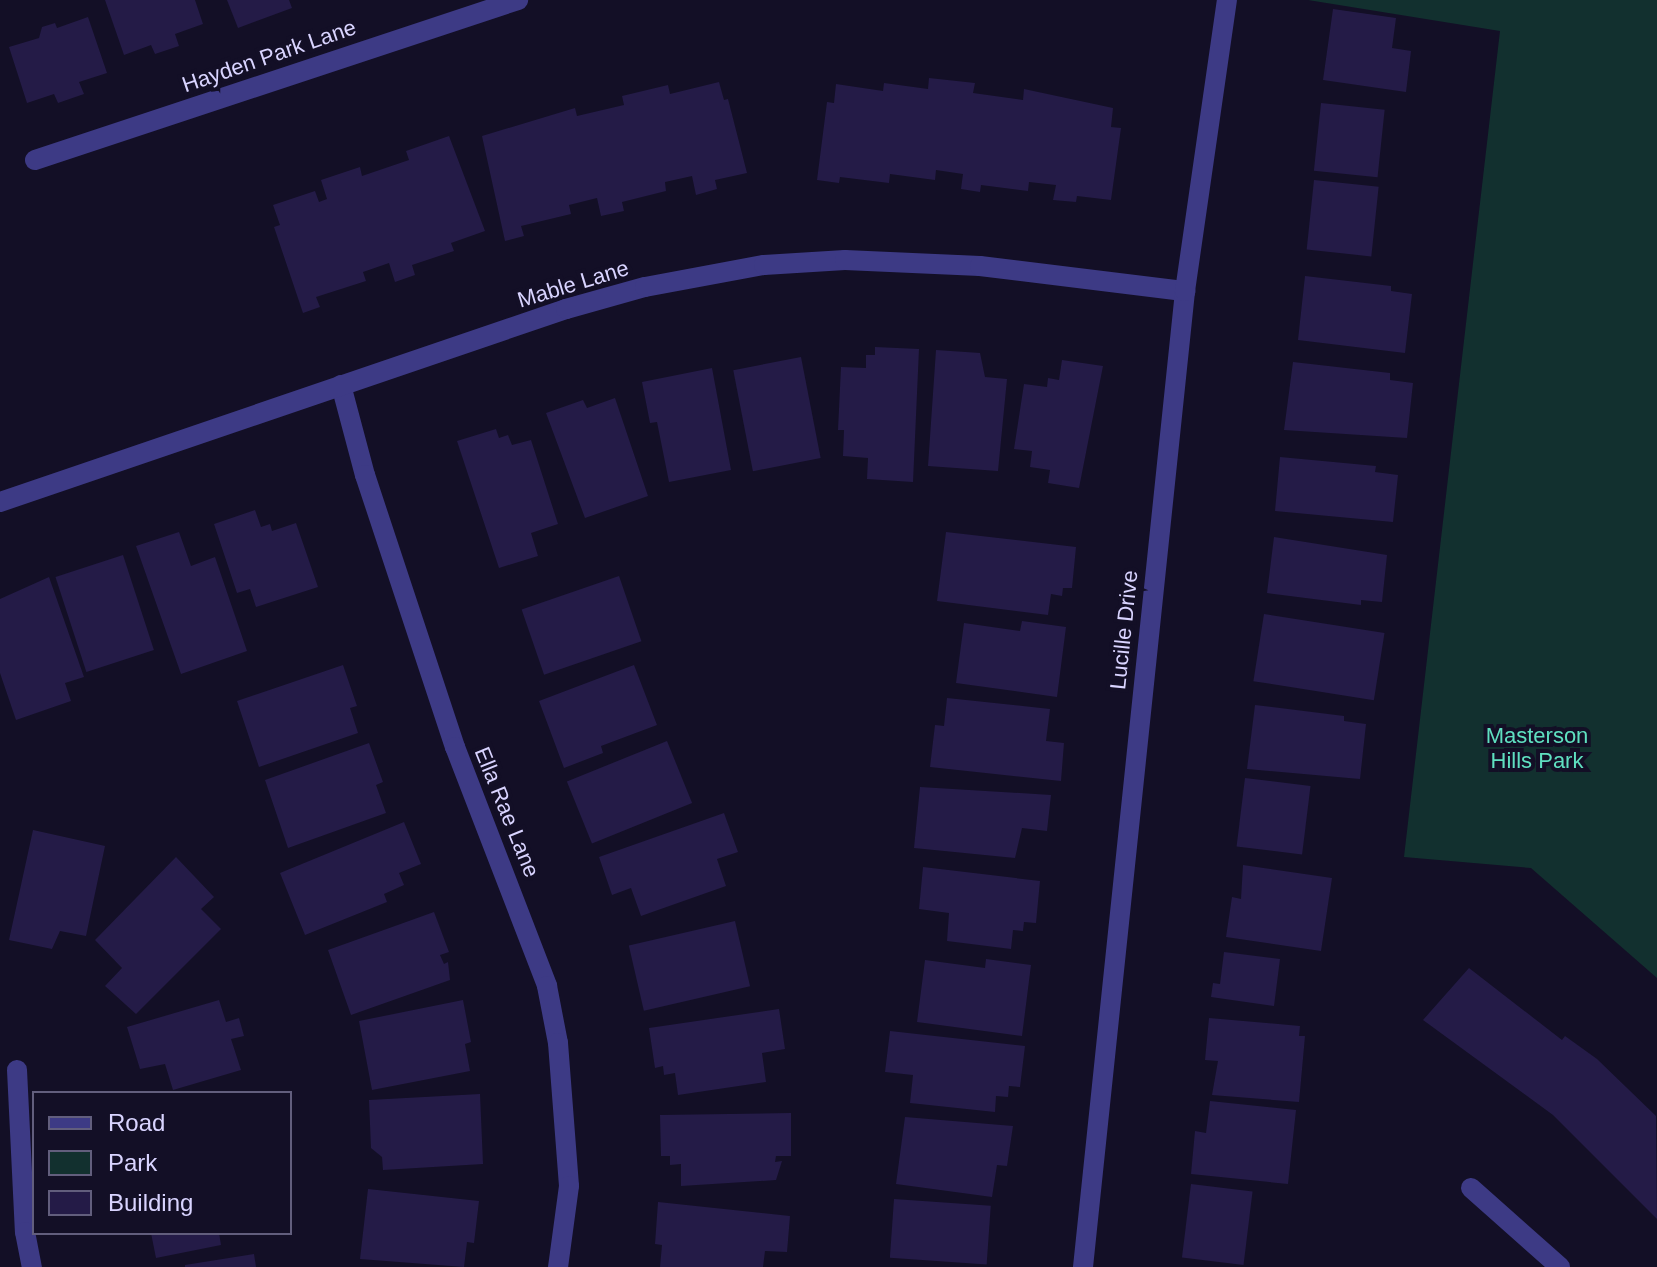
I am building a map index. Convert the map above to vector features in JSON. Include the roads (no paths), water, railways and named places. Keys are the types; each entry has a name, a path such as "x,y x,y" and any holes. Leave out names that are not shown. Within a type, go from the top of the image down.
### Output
{"street":[{"name":"Hayden Park Lane","path":"35,160 518,0"},
{"name":"Lucille Drive","path":"1083,1267 1185,291 1227,0"},
{"name":"Mable Lane","path":"0,502 341,385 645,287 764,265 845,260 980,266 1185,291"},
{"name":"Ella Rae Lane","path":"341,385 365,475 455,747 547,986 558,1043 569,1186 558,1267"},
{"path":"17,1070 25,1232 32,1267"},
{"path":"1471,1188 1560,1267"}],"park label":[{"name":"Masterson Hills Park","path":"1537,748"}]}
